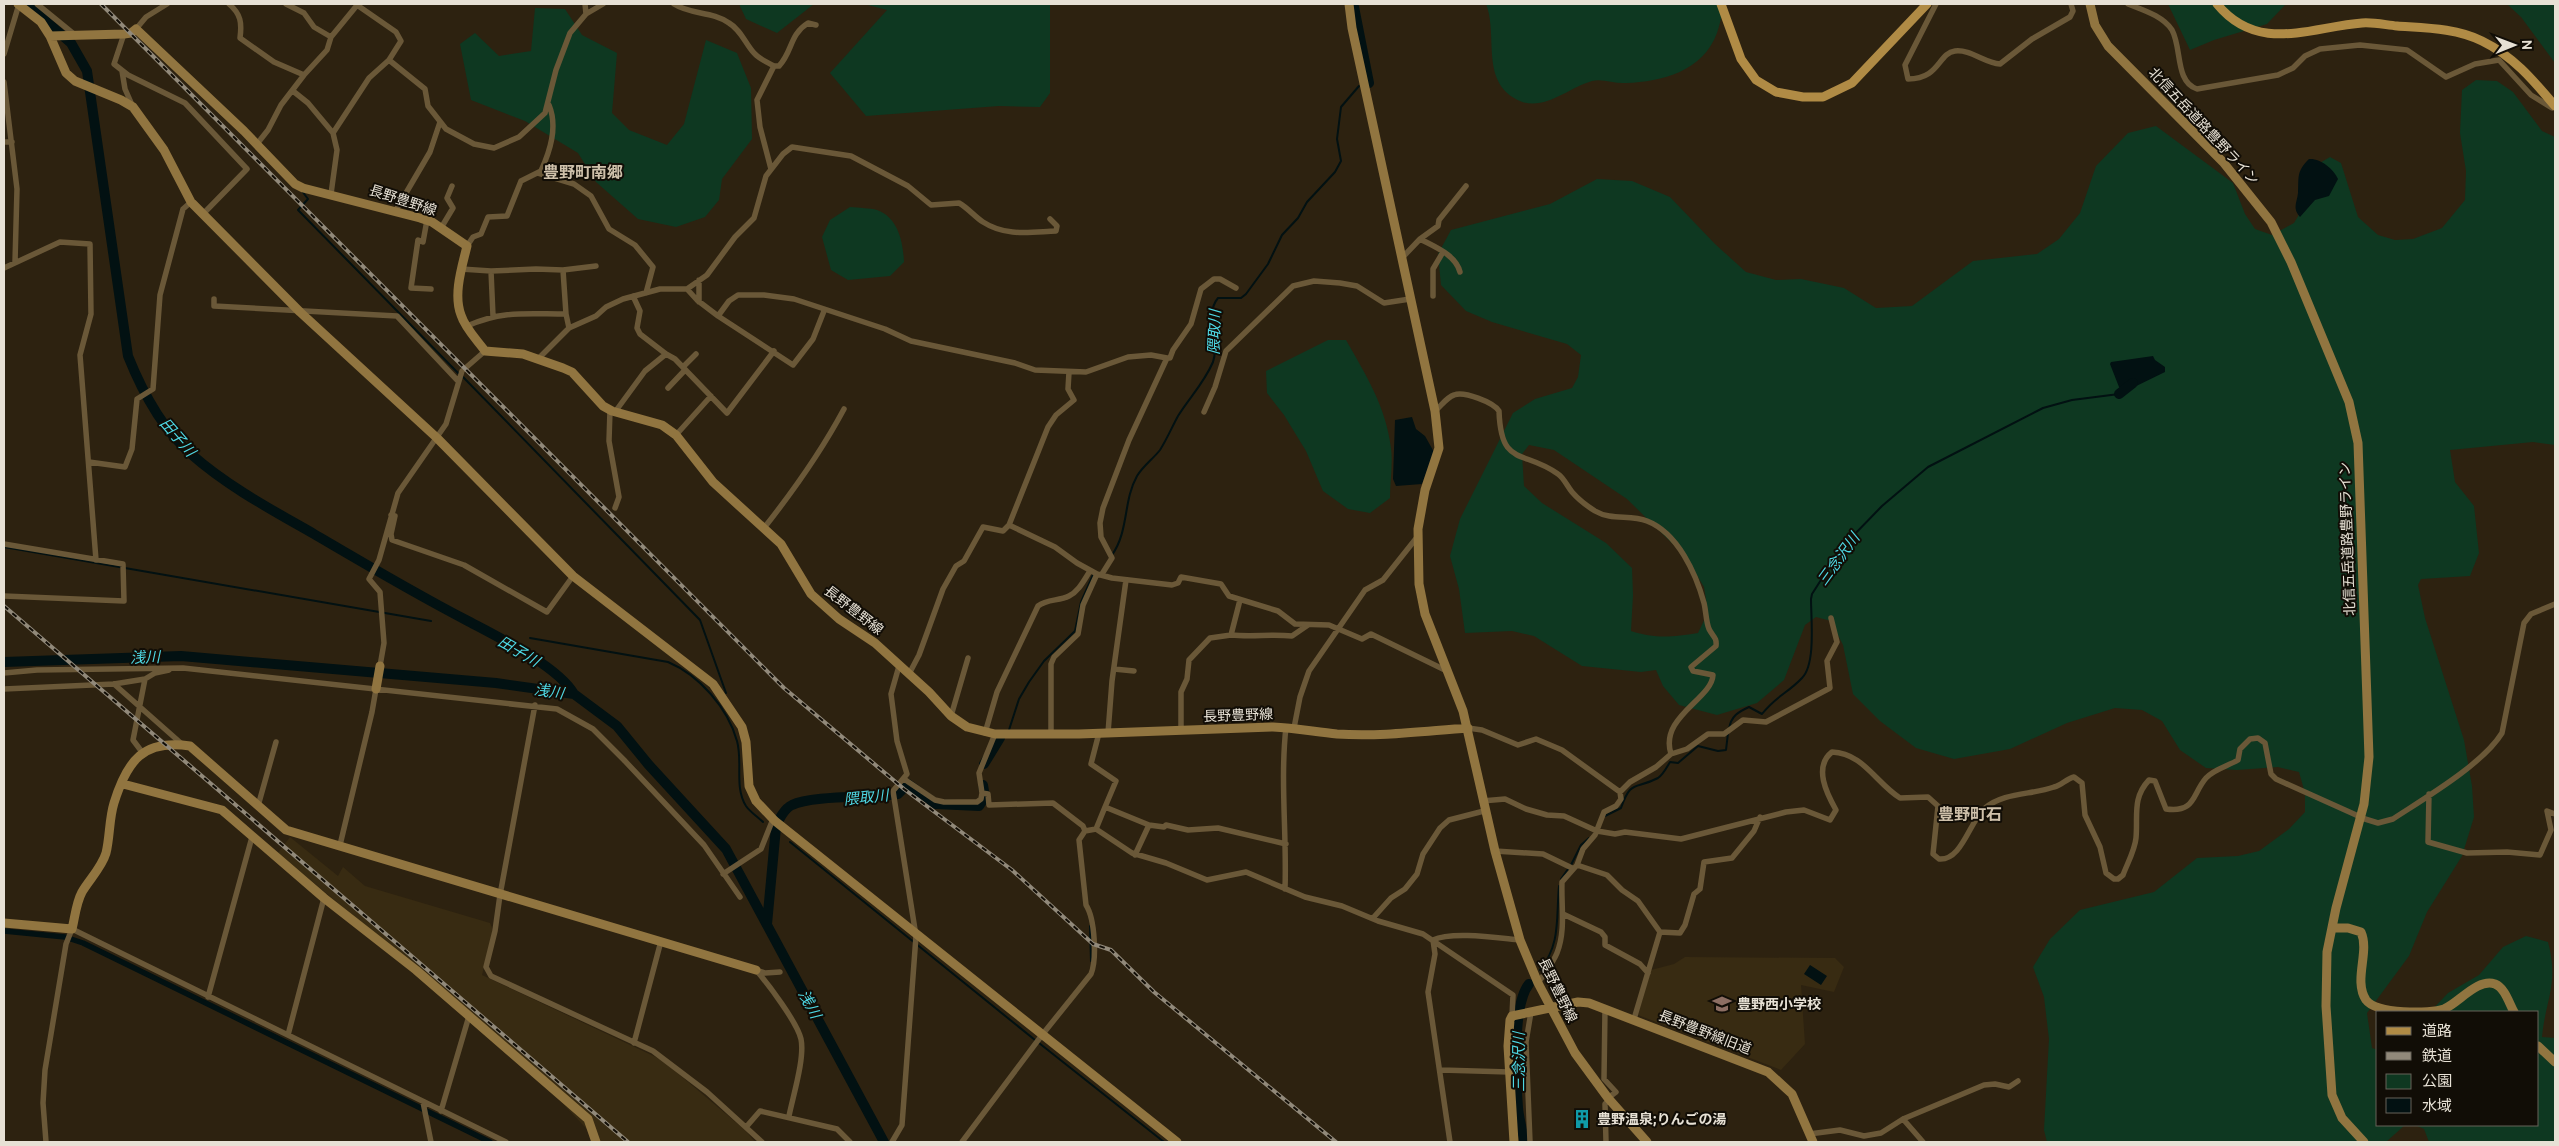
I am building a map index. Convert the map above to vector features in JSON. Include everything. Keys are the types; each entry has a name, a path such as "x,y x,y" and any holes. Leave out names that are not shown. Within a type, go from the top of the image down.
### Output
{"main road":[{"path":"1720,4 1741,59 1756,80 1776,92 1803,97 1823,97 1852,83 1927,4"},
{"path":"2218,4 2238,23 2264,34 2282,35 2363,23 2449,31 2481,40 2505,54 2521,67 2555,106"}],"street":[{"path":"4,54 18,4 40,22 50,36 66,73 85,87 122,100 133,108"},
{"path":"37,4 73,35"},
{"path":"50,36 130,34 146,16 167,4"},
{"path":"229,4 237,7 242,22 240,38 274,62 304,75"},
{"path":"286,4 304,13 314,27 331,37"},
{"path":"257,144 268,130 281,105 304,75 327,50 331,37 357,4 396,32 401,41 389,60 369,78 333,133"},
{"path":"586,4 586,14"},
{"path":"389,60 425,90 428,106 446,129 474,144 494,148 526,132 545,113 549,105 556,70 564,45 586,14 603,4"},
{"path":"674,4 688,11 716,15 732,24 744,37 753,52 774,66 780,66 783,62 794,36 802,27 808,24 816,25"},
{"path":"1349,4 1352,28 1435,411 1439,448 1425,490 1418,536 1419,584 1425,614 1468,728 1482,730 1518,745 1536,740 1545,743 1574,758 1620,792 1621,799 1616,806 1604,812 1596,831 1562,882 1562,934 1557,954 1538,983"},
{"path":"1936,4 1905,65 1908,79 1923,78 1931,73 1949,52 1958,50 2000,64 2032,39 2070,17 2073,11 2072,4"},
{"name":"北信五岳道路豊野ライン","path":"2090,4 2095,25 2108,46 2222,162 2266,216 2291,262 2349,402 2358,443 2369,757 2361,817 2327,952 2326,1006 2332,1095 2342,1118 2364,1142"},
{"path":"2128,4 2161,19 2172,29 2178,44 2183,76 2187,84 2197,89 2278,75 2293,68 2305,56 2320,49 2360,45 2407,50 2446,77 2475,64 2499,60 2531,95 2552,108 2555,106"},
{"name":"長野豊野線","path":"136,29 257,144 295,184 303,188 396,210 427,220 467,246"},
{"path":"124,34 114,57 114,64 155,91 184,104 247,169 203,214"},
{"path":"771,169 760,127 757,100 774,66"},
{"path":"122,71 125,89 133,108 164,150 191,202 300,312 437,438 574,576 713,684 742,727 746,742 749,786 756,801 774,820 916,936 1177,1142"},
{"path":"4,82 17,189 15,262"},
{"path":"293,91 308,103 333,133 337,150 331,194"},
{"path":"340,845 372,712 384,643 380,592 369,579 378,562 390,515 398,493 446,424 462,371 485,351 461,316 459,302 461,269 467,246 473,237 480,234 488,217 507,216 521,181 541,171 550,150 552,126 549,105"},
{"path":"396,210 430,152 440,122"},
{"path":"4,142 12,142"},
{"path":"538,359 569,328 596,316 606,307 646,293 671,288 687,289 699,280 713,268 735,237 754,218 763,182 788,149 800,147 850,156 908,186 931,205 959,203 984,223 1001,231 1010,233 1056,231 1057,226 1050,219"},
{"path":"538,173 574,184 590,196 609,229 635,245 653,267 646,293"},
{"path":"441,228 453,208 447,198 452,186"},
{"path":"1401,259 1420,239 1438,226 1439,220 1466,186"},
{"path":"89,462 125,468 132,449 137,399 153,389 159,332 160,295 183,209 191,202"},
{"path":"427,220 423,242 418,240 411,288 431,289"},
{"path":"1420,239 1443,252 1458,264 1460,272"},
{"path":"4,268 60,242 90,244 91,314 80,355 96,560"},
{"path":"1433,296 1433,269 1443,252"},
{"path":"461,269 491,272 536,269 563,270 596,266"},
{"path":"563,270 566,314 569,328"},
{"path":"491,272 494,316"},
{"path":"1052,734 1051,664 1054,657 1078,634 1083,605 1100,574 1112,558 1101,537 1100,523 1103,508 1129,440 1167,358 1170,358 1173,350 1191,324 1201,289 1214,279 1220,279 1236,288"},
{"path":"699,280 699,302"},
{"path":"1204,412 1215,387 1226,351 1298,284 1331,281 1357,286 1384,303 1410,299"},
{"path":"687,289 699,302 718,316 793,365 813,339 824,311"},
{"path":"718,316 729,301 738,295 764,295 794,299 824,311 885,329 911,342 1007,361 1035,370 1070,372 1094,370 1128,357 1151,355 1167,358"},
{"path":"633,296 640,311 637,328 640,334 684,368 728,413 774,351"},
{"path":"214,299 214,306 397,316 458,380"},
{"path":"467,326 494,316 566,314"},
{"name":"長野豊野線","path":"485,351 523,354 572,372 595,400 612,411 662,425 676,436 713,482 781,544 811,594 839,619 875,643 951,716 966,727 990,733 1052,734 1290,728 1338,734 1360,734 1468,728 1484,811 1520,940 1538,983 1575,1053 1609,1099 1647,1142"},
{"path":"615,508 619,501 611,456 612,411 645,371 666,354"},
{"path":"668,388 696,354"},
{"path":"909,674 919,655 944,589 956,566 964,561 983,527 1003,531 1009,525 1048,427 1056,415 1074,400 1068,389 1070,372"},
{"path":"1435,411 1452,395 1459,394 1493,406 1499,411 1501,436 1510,450 1557,473 1571,491 1596,512 1614,518 1641,519 1651,523 1673,540 1683,554 1699,587 1709,629 1717,639 1716,646 1691,667 1693,671 1713,675 1713,678 1709,688 1688,706 1675,726 1670,742 1670,754"},
{"path":"676,436 711,396"},
{"path":"764,528 801,480 844,409"},
{"path":"390,515 395,516 390,534 392,540 464,564 547,612 574,576"},
{"path":"1009,525 1062,551 1090,571 1112,578 1172,585 1178,583 1181,577 1222,584 1230,596 1278,611 1295,624 1330,625 1362,639 1371,634 1416,658 1447,671"},
{"path":"1285,889 1286,844 1282,760 1290,728 1309,671 1365,590 1383,580 1418,536"},
{"path":"4,544 123,564 124,601 4,596"},
{"path":"1085,831 1083,826 1053,803 990,804 984,793 978,773 990,733 997,692 1038,606 1043,602 1068,597 1076,592 1090,571"},
{"path":"1096,829 1116,781 1091,764 1104,733 1126,580"},
{"path":"1232,635 1240,600"},
{"path":"1482,800 1505,799 1526,809 1547,815 1564,816 1596,831 1615,834 1625,832 1681,839 1760,817 1804,810 1825,819 1832,819 1836,810 1827,793 1823,766 1832,752 1845,753 1857,759 1900,798 1928,797 1938,806 1933,854 1939,859 1947,860 1955,854 1980,814 1992,804 2018,795 2053,788 2074,777 2082,783 2085,815 2100,847 2106,873 2111,878 2118,879 2122,875 2136,840 2135,813 2139,795 2149,780 2155,781 2166,809 2185,808 2195,799 2206,778 2238,760 2240,749 2246,742 2254,738 2261,739 2265,743 2271,774 2276,779 2361,817 2385,823 2482,758 2499,738 2504,725 2524,623 2532,614 2555,604"},
{"path":"1620,792 1630,782 1656,766 1670,754 1688,750 1708,734 1724,734 1743,720 1766,722 1830,688 1827,660 1837,642 1831,618"},
{"path":"1181,730 1181,692 1187,679 1189,660 1210,638 1232,635 1259,637 1270,634 1292,636 1308,625"},
{"path":"951,716 968,658"},
{"path":"892,1142 902,1125 916,936 894,794 904,779 906,772 897,741 891,694 899,666"},
{"path":"4,689 114,684 145,679 155,673 183,668"},
{"path":"4,673 37,670 183,668 535,706 566,713 593,729 691,830 704,845 740,897"},
{"path":"1114,669 1134,671"},
{"path":"142,752 133,740 145,679"},
{"path":"114,684 183,746"},
{"path":"535,706 495,931 486,967 491,976 663,1058 747,1126 762,1142"},
{"path":"258,806 276,742"},
{"path":"46,1142 43,1103 45,1070 69,935 81,894 105,854 114,803 132,764 142,752 162,745 190,746 286,830 765,973 780,972"},
{"path":"904,779 934,800 944,802 977,802 984,793"},
{"path":"123,784 222,810 324,898 416,970 588,1119 596,1142"},
{"path":"2429,794 2428,842 2441,844 2458,852 2516,852 2540,855 2551,830 2547,812 2555,814"},
{"path":"1106,807 1149,825 1164,827 1166,825 1188,830 1218,828 1286,844"},
{"path":"1372,918 1391,898 1405,889 1416,874 1422,854 1440,828 1449,820 1484,811"},
{"path":"1660,932 1680,933 1685,926 1694,894 1700,888 1704,862 1732,858 1754,831 1760,817"},
{"path":"724,874 761,848 774,820"},
{"path":"1136,855 1149,825"},
{"path":"962,1142 1042,1035 1091,974 1095,963 1091,913 1086,905 1079,840 1085,831 1096,829 1136,855 1166,863 1207,880 1246,872 1285,889 1342,906 1433,940 1441,948 1513,995 1514,1016 1508,1046 1514,1142"},
{"path":"208,998 252,837"},
{"path":"1495,851 1543,854 1572,867 1608,875 1638,901 1660,932"},
{"path":"288,1035 324,898"},
{"path":"1563,914 1601,932 1605,937 1605,945 1640,964 1648,973"},
{"path":"4,923 69,935 288,1035 424,1104 506,1142"},
{"path":"2332,928 2348,928 2361,932 2363,944 2363,991 2366,1000 2373,1006 2396,1011 2442,1010 2476,988 2491,984 2501,987 2513,1011"},
{"path":"1634,1020 1660,932"},
{"path":"1433,940 1457,934 1469,938 1520,940"},
{"path":"1433,940 1435,954 1428,992 1450,1142"},
{"path":"634,1043 661,941"},
{"path":"756,970 770,986 800,1037 802,1050 789,1116"},
{"name":"長野豊野線旧道","path":"1514,1016 1578,1002 1589,1004 1768,1072 1792,1094 1811,1138"},
{"path":"1605,1010 1604,1079 1616,1092 1605,1104 1606,1142"},
{"path":"1528,1012 1526,1042 1530,1142"},
{"path":"441,1111 469,1016"},
{"path":"2539,1047 2555,1062"},
{"path":"1440,1070 1509,1072"},
{"path":"1811,1138 1840,1130 1864,1136 1881,1133 1903,1119 1984,1085 1995,1084 2009,1087 2018,1081"},
{"path":"424,1104 431,1142"},
{"path":"747,1126 760,1111 789,1116 837,1130 850,1142"},
{"path":"1903,1119 1923,1142"}],"shaded area":[{"path":"290,837 338,876 343,867 365,886 490,923 493,930 482,975 662,1060 745,1130 755,1142 599,1142 534,1073 455,1001 278,853"},
{"name":"豊野西小学校","path":"1685,957 1835,958 1844,967 1834,992 1801,985 1805,1044 1781,1070 1638,1015 1651,970 1674,964"}],"green space":[{"path":"739,4 814,4 777,33 746,19"},
{"path":"864,4 1050,4 1050,93 1040,107 999,106 866,116 830,73 887,10"},
{"path":"1486,4 1725,4 1717,33 1711,46 1702,57 1680,72 1667,77 1640,82 1592,81 1544,102 1534,104 1514,98 1497,79"},
{"path":"2168,4 2286,4 2267,24 2214,40 2190,50"},
{"path":"2507,4 2555,4 2555,63 2521,17"},
{"path":"535,8 565,9 582,35 617,53 612,113 629,130 667,145 684,124 706,40 737,53 751,88 752,139 722,179 719,200 705,217 676,227 638,219 596,182 578,153 525,121 471,100 460,44 475,33 499,56 531,51"},
{"path":"2476,80 2497,81 2513,92 2542,131 2555,137 2555,445 2533,442 2450,450 2455,482 2474,506 2479,553 2470,576 2421,579 2418,585 2425,618 2464,740 2472,786 2474,817 2462,856 2427,912 2409,956 2367,1013 2372,1048 2376,1049 2376,1126 2404,1126 2386,1142 2047,1142 2044,1130 2049,1039 2044,997 2033,967 2050,939 2080,910 2154,892 2197,858 2238,856 2259,851 2289,829 2305,812 2305,793 2299,772 2278,767 2237,770 2206,768 2180,750 2162,721 2142,710 2115,708 2067,723 2010,749 1954,759 1916,748 1880,721 1853,694 1843,645 1831,621 1816,617 1805,625 1784,680 1757,703 1717,715 1679,705 1663,686 1656,670 1641,672 1582,666 1534,636 1512,631 1465,633 1459,589 1450,556 1460,519 1513,413 1535,399 1572,388 1578,377 1581,355 1567,344 1492,322 1466,311 1441,285 1438,254 1451,230 1550,204 1597,179 1632,181 1670,197 1715,244 1746,272 1776,280 1801,279 1844,288 1876,308 1912,306 1973,261 2037,254 2059,239 2080,213 2096,166 2128,133 2156,126 2233,183 2245,214 2255,229 2272,235 2294,223 2306,203 2318,164 2330,157 2341,163 2358,217 2378,235 2395,240 2413,239 2442,228 2465,200 2466,171 2460,133 2462,90","holes":["1529,445 1554,450 1627,499 1686,557 1704,587 1708,612 1698,633 1664,636 1631,631 1632,568 1606,543 1542,503 1524,486 1522,454"]},
{"path":"850,207 877,210 895,225 901,239 904,262 890,276 848,280 831,270 822,237 830,220"},
{"path":"1328,340 1346,340 1374,392 1385,419 1392,460 1390,498 1370,513 1348,509 1323,491 1306,451 1284,415 1267,393 1266,371"},
{"path":"2526,936 2548,942 2551,956 2552,980 2542,1037 2555,1038 2555,1142 2429,1142 2424,1129 2417,1126 2539,1126 2539,1011 2431,1011 2448,993 2479,975 2503,947"}],"water":[{"path":"2309,159 2318,160 2326,165 2338,179 2329,196 2315,200 2300,217 2296,208 2299,175"},
{"path":"2153,356 2155,360 2165,367 2165,372 2124,392 2119,387 2110,364 2111,362"},
{"path":"1412,417 1416,429 1425,436 1434,452 1422,484 1396,486 1393,479 1395,420"},
{"path":"1810,965 1827,976 1821,985 1804,974"}],"waterway":[{"name":"田子川","path":"26,4 71,43 87,71 128,356 146,396 170,433 205,466 235,487 266,507 390,578 525,652 555,673 574,694"},
{"name":"隈取川","path":"1354,7 1369,83"},
{"name":"隈取川","path":"1112,555 1121,536 1130,496 1137,476 1160,450 1178,416 1213,362 1215,355 1212,321 1214,305 1218,298 1241,298 1246,294 1268,264 1282,235 1298,218 1307,202 1335,172 1341,161 1337,139 1341,107 1359,86"},
{"path":"302,191 308,199 298,210 459,374"},
{"path":"463,377 700,620 726,693"},
{"name":"三念沢川","path":"2119,394 2133,383"},
{"name":"三念沢川","path":"1729,729 1731,721 1738,713 1749,707 1762,714 1802,678 1809,663 1811,652 1812,594 1837,555 1882,506 1928,467 2043,408 2072,400 2119,394"},
{"path":"4,547 431,621"},
{"name":"隈取川","path":"1009,730 1019,699 1029,682 1044,661 1075,631 1081,602 1093,575"},
{"path":"530,638 668,662 691,675 711,694 733,729 739,749 739,783 742,799 746,806 763,822"},
{"name":"浅川","path":"4,662 181,656 496,683 574,694 617,726 648,764 726,849 884,1142"},
{"name":"三念沢川","path":"1605,816 1621,808 1631,789 1658,778 1670,762 1678,763 1698,746 1718,751 1726,750 1728,733"},
{"name":"隈取川","path":"984,764 1000,738"},
{"name":"隈取川","path":"767,924 776,827 782,814 792,805 827,798 898,794 908,784 936,804 979,806 985,797 983,785"},
{"name":"三念沢川","path":"1571,865 1581,845 1589,838"},
{"path":"790,842 1035,1040"},
{"name":"三念沢川","path":"1561,879 1568,869"},
{"name":"三念沢川","path":"1540,970 1547,960 1554,940 1559,886"},
{"path":"1090,926 1091,961"},
{"path":"4,931 65,937 83,943 490,1142"},
{"name":"三念沢川","path":"1524,1142 1518,1108 1516,1043 1520,1008 1529,984"},
{"path":"1039,1043 1164,1142"}],"railway":[{"path":"101,4 784,688 904,789 1012,870 1093,944 1111,950 1154,992 1336,1142"},
{"path":"4,606 628,1142"}],"place":[{"name":"豊野西小学校","path":"1722,1004"},
{"name":"豊野温泉;りんごの湯","path":"1582,1119"}],"district":[{"name":"豊野町南郷","path":"583,172"},
{"name":"豊野町石","path":"1970,814"}]}
